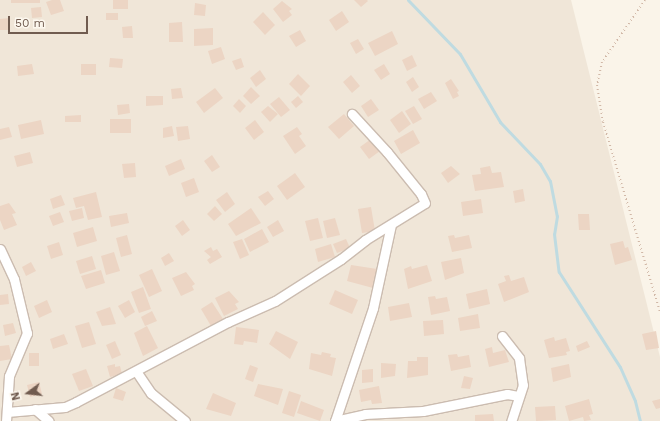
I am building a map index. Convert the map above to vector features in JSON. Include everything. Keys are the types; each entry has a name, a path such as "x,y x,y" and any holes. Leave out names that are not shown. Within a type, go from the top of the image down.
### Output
{"street":[{"path":"0,249 14,279 27,334 4,376 6,416 35,409 65,407 228,322 275,301 341,258 365,240 425,203 421,194 387,152 352,114"},
{"path":"335,421 373,308 391,225"},
{"path":"502,336 519,358 523,385 518,396 511,421"},
{"path":"136,371 150,393 185,421"},
{"path":"335,421 365,414 423,411 507,394 518,396"},
{"path":"35,409 49,421"}],"path":[{"path":"645,0 602,62 597,85 605,129 660,312"}],"shaded area":[{"path":"0,0 571,0 660,357 660,421 0,421"}],"building":[{"path":"11,0 40,0 40,3 11,3"},
{"path":"60,0 64,11 51,15 46,2"},
{"path":"113,0 128,0 128,9 113,9"},
{"path":"354,0 367,0 368,1 361,7"},
{"path":"282,1 292,9 289,11 292,15 283,22 273,9"},
{"path":"195,3 206,5 205,16 194,15"},
{"path":"41,7 42,17 32,18 31,8"},
{"path":"342,11 349,22 336,31 329,20"},
{"path":"263,12 275,25 265,35 253,22"},
{"path":"106,13 118,13 118,20 106,20"},
{"path":"10,18 10,30 0,30 0,19"},
{"path":"182,22 183,42 169,42 169,23"},
{"path":"132,26 133,38 123,38 122,27"},
{"path":"213,28 213,45 194,46 194,29"},
{"path":"300,30 306,41 296,47 289,36"},
{"path":"392,31 398,44 375,56 368,43"},
{"path":"358,39 364,49 356,54 350,43"},
{"path":"221,47 225,59 212,64 208,51"},
{"path":"412,55 417,66 407,71 402,60"},
{"path":"110,58 123,59 122,68 109,67"},
{"path":"241,58 244,67 236,70 232,61"},
{"path":"32,64 34,74 18,76 17,66"},
{"path":"81,64 96,64 96,75 81,75"},
{"path":"384,64 390,74 381,80 374,70"},
{"path":"260,70 266,79 256,87 250,78"},
{"path":"298,74 310,86 301,96 289,84"},
{"path":"351,75 360,86 352,93 343,82"},
{"path":"413,77 419,87 412,92 406,82"},
{"path":"451,79 459,91 457,92 459,96 453,99 445,83"},
{"path":"251,87 260,96 251,104 243,96"},
{"path":"181,88 183,98 172,99 171,89"},
{"path":"215,88 223,98 204,113 196,102"},
{"path":"431,92 437,101 424,109 418,99"},
{"path":"146,96 163,96 163,105 146,106"},
{"path":"298,96 303,102 296,108 291,102"},
{"path":"279,97 290,110 281,117 270,104"},
{"path":"239,99 246,106 240,113 233,106"},
{"path":"371,99 379,110 368,117 361,106"},
{"path":"129,104 130,113 118,115 117,105"},
{"path":"268,106 278,114 270,122 261,112"},
{"path":"414,106 422,119 413,124 405,111"},
{"path":"402,111 411,124 399,133 390,120"},
{"path":"344,114 354,126 339,139 328,127"},
{"path":"81,115 81,122 65,122 65,116"},
{"path":"110,119 131,119 131,133 110,133"},
{"path":"41,120 44,134 21,139 18,125"},
{"path":"255,120 264,132 254,140 245,128"},
{"path":"172,126 174,136 163,138 163,128"},
{"path":"188,126 190,139 178,141 176,127"},
{"path":"9,127 12,137 0,140 0,129"},
{"path":"297,127 302,134 299,136 306,146 295,154 283,136"},
{"path":"413,130 420,143 401,154 394,141"},
{"path":"371,139 380,151 369,159 360,147"},
{"path":"30,152 33,163 17,167 14,156"},
{"path":"212,155 220,167 212,172 204,161"},
{"path":"181,159 185,169 169,176 165,166"},
{"path":"135,163 136,177 124,178 122,164"},
{"path":"451,166 460,174 448,183 441,173"},
{"path":"490,166 492,173 501,172 504,187 475,191 472,175 481,174 480,168"},
{"path":"295,173 305,187 287,200 277,186"},
{"path":"194,178 199,192 186,197 181,183"},
{"path":"523,189 525,201 515,203 513,191"},
{"path":"268,191 274,199 265,206 258,197"},
{"path":"96,192 102,217 88,220 84,206 76,208 73,198"},
{"path":"227,192 235,204 225,212 216,200"},
{"path":"61,195 65,205 53,209 50,199"},
{"path":"481,199 483,213 463,216 461,202"},
{"path":"9,203 16,213 12,214 17,225 4,230 0,220 0,206"},
{"path":"215,206 222,214 214,221 207,214"},
{"path":"371,207 375,231 362,233 358,209"},
{"path":"82,208 84,218 72,221 69,211"},
{"path":"251,208 261,223 236,236 228,224"},
{"path":"60,212 64,222 53,226 49,216"},
{"path":"127,213 129,223 111,227 109,216"},
{"path":"578,214 589,214 590,230 579,230"},
{"path":"318,218 323,238 310,241 305,221"},
{"path":"335,218 340,235 327,238 323,221"},
{"path":"183,220 190,230 182,236 175,226"},
{"path":"278,220 284,231 273,237 267,227"},
{"path":"93,227 97,241 77,247 73,233"},
{"path":"262,229 269,242 250,252 244,239"},
{"path":"127,235 132,254 121,257 116,238"},
{"path":"454,235 455,238 469,235 472,248 452,252 448,236"},
{"path":"242,239 249,255 240,259 233,242"},
{"path":"346,239 350,248 337,253 333,244"},
{"path":"623,241 625,248 628,247 632,260 615,265 610,244"},
{"path":"59,242 63,255 51,259 47,246"},
{"path":"331,244 335,257 318,262 315,249"},
{"path":"211,247 213,251 217,249 222,257 210,264 207,260 211,257 204,251"},
{"path":"114,252 120,271 106,275 101,256"},
{"path":"169,253 174,261 165,266 161,258"},
{"path":"92,256 96,269 80,274 76,261"},
{"path":"461,258 464,273 445,280 441,262"},
{"path":"31,262 36,271 26,276 22,267"},
{"path":"351,265 377,269 373,288 347,281"},
{"path":"427,265 432,281 408,289 404,269 411,266 412,269"},
{"path":"152,269 162,291 149,297 139,275"},
{"path":"101,270 105,283 86,289 81,276"},
{"path":"186,272 195,284 192,286 194,290 181,296 172,278"},
{"path":"509,275 511,281 524,277 529,292 504,302 498,284 506,281 504,276"},
{"path":"143,287 151,309 139,313 131,292"},
{"path":"487,289 490,304 469,309 466,294"},
{"path":"335,290 358,300 352,314 329,304"},
{"path":"229,291 239,302 235,304 238,309 224,316 215,298"},
{"path":"8,294 9,304 0,305 0,295"},
{"path":"435,296 436,299 447,297 450,311 431,315 428,297"},
{"path":"47,300 52,312 39,318 34,306"},
{"path":"129,300 135,312 125,318 118,306"},
{"path":"212,302 223,319 211,326 201,309"},
{"path":"409,303 412,317 390,321 388,307"},
{"path":"110,307 116,324 102,326 96,312"},
{"path":"152,311 157,321 145,326 141,317"},
{"path":"478,314 480,328 460,331 458,318"},
{"path":"443,320 444,334 424,336 423,321"},
{"path":"89,322 96,344 82,348 75,326"},
{"path":"13,323 16,333 5,336 3,325"},
{"path":"147,326 158,348 143,356 134,333"},
{"path":"236,327 259,330 257,343 244,341 243,345 234,344"},
{"path":"276,331 298,342 290,359 269,344"},
{"path":"656,331 659,348 646,350 642,334"},
{"path":"64,334 68,344 53,349 50,339"},
{"path":"554,337 555,341 566,338 570,351 566,352 567,355 549,358 544,340"},
{"path":"115,341 121,355 112,359 106,345"},
{"path":"587,341 590,347 578,352 576,346"},
{"path":"9,345 12,359 0,361 0,346"},
{"path":"492,347 493,353 505,350 509,362 489,367 485,349"},
{"path":"322,352 331,354 330,357 336,358 332,376 309,369 311,353 321,355"},
{"path":"29,353 39,353 39,366 29,366"},
{"path":"457,354 458,357 469,355 471,367 451,371 448,355"},
{"path":"417,357 428,357 428,375 407,378 408,361 417,361"},
{"path":"381,363 396,364 395,376 381,378"},
{"path":"115,364 115,367 120,366 122,374 110,377 107,366"},
{"path":"569,364 571,377 553,382 551,368"},
{"path":"250,365 258,368 253,382 245,379"},
{"path":"86,369 93,386 79,391 72,374"},
{"path":"373,369 373,382 362,383 362,370"},
{"path":"464,376 473,378 470,389 461,388"},
{"path":"39,382 42,394 30,397 27,385"},
{"path":"258,384 283,389 278,405 254,396"},
{"path":"379,386 382,403 372,404 371,400 361,402 359,390"},
{"path":"116,388 126,392 123,401 113,398"},
{"path":"289,391 301,395 294,417 282,413"},
{"path":"213,393 236,403 231,416 206,409"},
{"path":"589,399 593,414 589,415 591,420 584,421 583,417 569,421 565,406"},
{"path":"660,399 660,408 656,409 652,401"},
{"path":"301,401 324,410 320,421 297,413"},
{"path":"555,406 556,420 536,421 535,407"},
{"path":"493,414 494,421 475,421 475,415"}],"waterway":[{"path":"408,0 460,54 500,122 540,164 550,181 557,216 554,234 559,272 620,367 635,401 640,421"}]}
